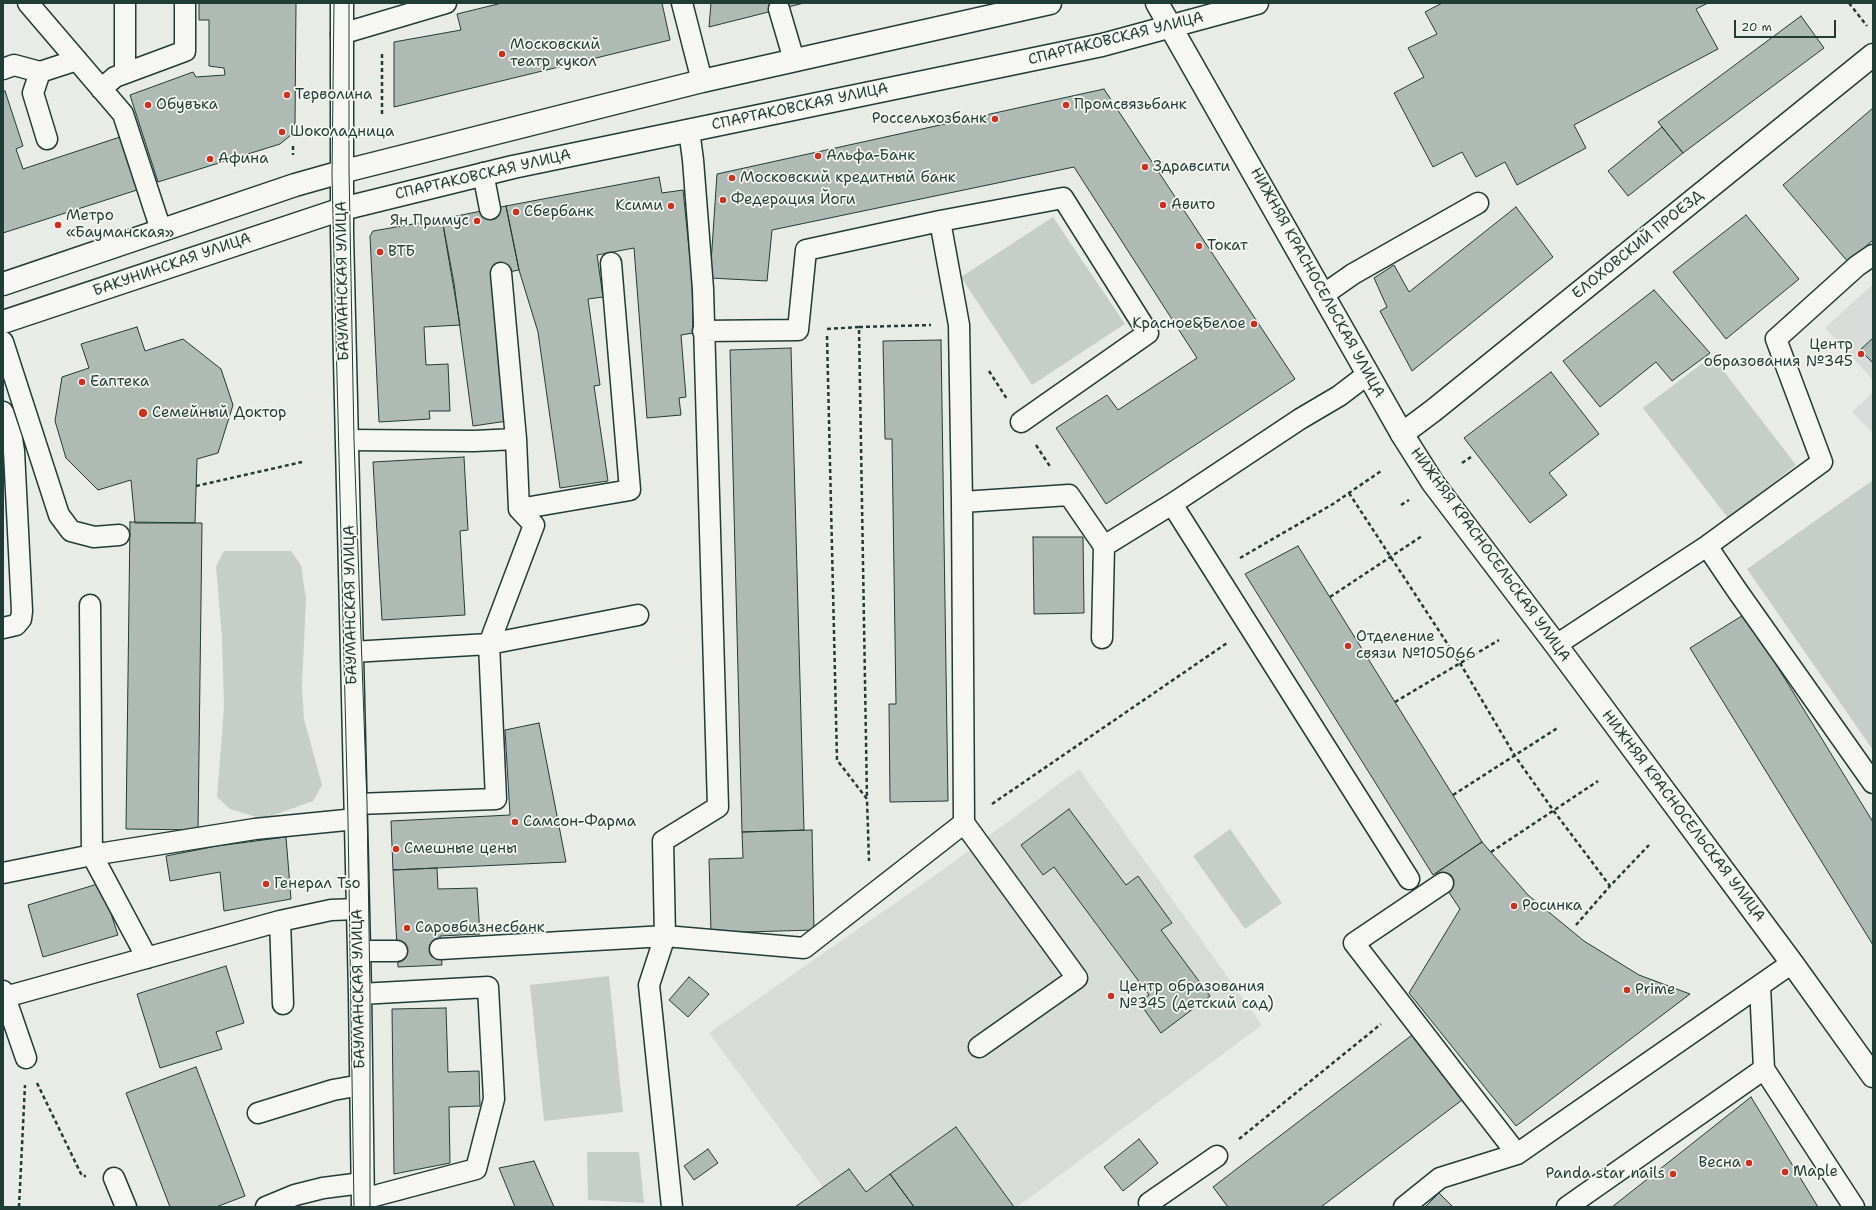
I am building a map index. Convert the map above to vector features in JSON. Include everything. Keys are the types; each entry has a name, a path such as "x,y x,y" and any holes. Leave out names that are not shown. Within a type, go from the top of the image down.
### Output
{"street":[{"name":"БАУМАНСКАЯ УЛИЦА","path":"342,3 341,172 360,994 362,1196"},
{"path":"3,284 161,230 341,172 794,60 1050,3"},
{"name":"НИЖНЯЯ КРАСНОСЕЛЬСКАЯ УЛИЦА","path":"1157,3 1169,27 1203,81 1402,434 1433,483 1556,644 1792,963 1873,1076"},
{"name":"СПАРТАКОВСКАЯ УЛИЦА","path":"342,209 483,173 1102,45 1257,3"},
{"name":"ЕЛОХОВСКИЙ ПРОЕЗД","path":"1402,434 1434,410 1873,55"},
{"name":"БАКУНИНСКАЯ УЛИЦА","path":"3,322 342,209"}],"lane":[{"path":"28,3 123,114 161,230"},
{"path":"125,3 125,74"},
{"path":"101,89 115,77 185,51 185,3"},
{"path":"341,34 446,3"},
{"path":"682,3 702,82"},
{"path":"779,10 794,60"},
{"path":"3,69 14,65 40,72 77,60"},
{"path":"40,72 32,93 47,138"},
{"path":"672,1207 648,985 665,936 663,841 718,807 703,331 703,289 693,160 689,130"},
{"path":"483,173 490,209"},
{"path":"703,331 798,330 806,250 940,221 1062,198 1148,333 1021,422"},
{"path":"1323,295 1353,274 1478,203"},
{"path":"940,221 959,325 962,502 964,823 1077,978 979,1047"},
{"path":"1556,644 1707,546 1822,462 1776,339 1857,266 1873,255"},
{"path":"519,509 630,490 611,263"},
{"path":"3,873 92,855 356,812 496,799 489,644 534,524 519,509 516,438 501,273"},
{"path":"3,342 59,515 70,531 94,537 119,535"},
{"path":"1104,546 1172,504 1300,419 1339,396 1368,374"},
{"path":"3,412 12,439 14,451 22,611 21,619 16,625 3,628"},
{"path":"347,440 467,441 516,438"},
{"path":"962,502 1068,495 1104,546 1102,638"},
{"path":"1172,504 1409,879"},
{"path":"1707,546 1873,783"},
{"path":"90,605 92,855 147,958"},
{"path":"352,652 489,644 638,615"},
{"path":"440,949 665,936 804,948 964,823"},
{"path":"1443,883 1354,943 1517,1154"},
{"path":"26,1058 4,994 147,958 280,921 331,910 358,909"},
{"path":"280,921 283,1004"},
{"path":"359,952 397,951"},
{"path":"1404,1207 1440,1178 1517,1154 1792,963"},
{"path":"1760,986 1764,1069 1854,1207"},
{"path":"266,1207 295,1195 323,1188 362,1196 476,1169 494,1099 488,987 360,994"},
{"path":"1567,1207 1764,1069"},
{"path":"258,1113 333,1090 361,1085"},
{"path":"1152,1207 1149,1203 1217,1156"},
{"path":"114,1178 126,1207"}],"path":[{"path":"1849,3 1870,30"},
{"path":"382,21 382,114"},
{"path":"293,146 293,159"},
{"path":"798,330 859,327 870,897"},
{"path":"827,329 837,760 867,799"},
{"path":"1462,463 1471,457"},
{"path":"196,486 302,462"},
{"path":"1216,572 1349,494 1380,471"},
{"path":"1349,494 1460,663 1515,756 1610,886"},
{"path":"1401,505 1409,500"},
{"path":"1330,597 1422,536"},
{"path":"964,823 1250,627"},
{"path":"1395,702 1498,640"},
{"path":"1453,795 1559,727"},
{"path":"1490,852 1598,780"},
{"path":"1576,925 1649,845"},
{"path":"1217,1156 1404,1006"},
{"path":"26,1058 82,1176 114,1178"},
{"path":"19,1207 26,1058"}],"shaded area":[{"path":"1053,217 1125,324 1032,385 961,277"},
{"name":"Центр образования №345","path":"1873,284 1873,380 1825,328"},
{"path":"1712,356 1796,465 1728,518 1643,408"},
{"name":"Центр образования №345","path":"1873,392 1873,433 1852,412"},
{"path":"1873,480 1873,750 1747,569"},
{"path":"224,551 291,551 301,565 306,599 302,686 304,719 322,785 313,801 263,819 230,809 217,797 224,708 222,638 216,566"},
{"path":"1079,769 1262,1025 1017,1207 1014,1207 956,1127 866,1192 849,1169 823,1187 709,1033 947,867"},
{"path":"1230,829 1282,903 1245,929 1193,856"},
{"path":"609,976 623,1112 544,1121 530,985"},
{"path":"587,1152 639,1152 644,1203 588,1200"}],"building":[{"path":"199,3 296,3 295,123 291,135 280,144 158,182 130,95 193,72 196,77 225,75 224,68 209,66 209,20 199,20"},
{"name":"Московский театр кукол","path":"502,3 662,3 670,40 394,107 394,42 461,30 457,14"},
{"path":"711,3 804,3 709,27"},
{"path":"1442,3 1708,3 1696,9 1718,49 1574,125 1586,148 1517,185 1505,162 1476,177 1462,152 1433,167 1394,93 1424,77 1408,48 1437,34 1425,12"},
{"path":"1801,16 1824,48 1683,153 1658,122"},
{"path":"1104,89 1295,379 1106,504 1056,428 1107,395 1118,410 1197,358 1074,167 772,230 767,281 710,278 717,174"},
{"path":"5,91 23,146 16,149 23,169 120,137 137,190 3,233 3,92"},
{"path":"1873,108 1873,240 1848,262 1783,185"},
{"path":"1662,127 1683,153 1628,196 1608,171"},
{"path":"659,177 662,193 683,190 692,277 693,333 681,335 686,397 679,398 681,415 647,418 634,248 597,255 603,297 588,299 600,385 594,386 608,481 560,488 538,332 519,270 506,206"},
{"path":"506,206 519,270 494,275 514,420 473,426 454,283 442,219"},
{"path":"1516,207 1553,257 1412,371 1380,311 1387,307 1374,278 1394,265 1409,292"},
{"path":"1746,215 1799,279 1726,339 1673,272"},
{"path":"442,219 460,325 424,327 426,365 448,364 450,411 429,411 430,419 379,422 370,236 373,231"},
{"path":"1654,290 1710,353 1672,381 1656,362 1600,407 1563,361"},
{"name":"Семейный Доктор","path":"137,327 145,351 183,339 221,369 233,405 218,453 197,459 195,523 135,523 131,480 98,490 66,458 55,421 62,377 89,368 81,344"},
{"path":"1873,338 1873,363 1860,350"},
{"path":"941,340 948,801 890,802 889,704 896,704 892,439 885,439 883,341"},
{"path":"791,348 804,830 742,832 730,350"},
{"path":"1551,372 1599,434 1549,473 1567,495 1530,523 1464,438"},
{"path":"464,457 468,530 460,531 465,615 382,620 373,462"},
{"path":"130,522 202,523 198,830 126,829"},
{"path":"1033,537 1083,537 1084,613 1034,614"},
{"path":"1298,546 1482,842 1433,875 1245,574"},
{"path":"1745,614 1873,822 1873,945 1690,648"},
{"path":"539,723 566,862 393,870 391,821 510,815 505,730"},
{"path":"1069,809 1126,885 1138,876 1172,923 1161,930 1210,996 1161,1033 1139,1002 1149,995 1054,867 1043,875 1021,845"},
{"path":"812,830 814,930 711,933 709,859 743,858 742,832"},
{"path":"286,837 291,899 224,911 220,872 170,881 166,856 217,846"},
{"path":"1482,842 1528,895 1584,941 1639,975 1690,994 1516,1126 1409,993 1460,909 1436,873"},
{"path":"437,868 438,889 477,888 480,934 440,936 442,965 398,967 393,870"},
{"path":"101,883 118,935 43,957 28,905"},
{"path":"226,966 244,1023 216,1032 222,1049 160,1068 137,994"},
{"path":"689,977 709,994 688,1017 669,1000"},
{"path":"446,1008 448,1072 479,1071 480,1106 449,1107 450,1163 394,1174 392,1009"},
{"path":"1416,1032 1466,1097 1321,1207 1228,1207 1213,1187"},
{"path":"196,1067 245,1196 216,1207 170,1207 126,1093"},
{"path":"1751,1097 1818,1207 1612,1207"},
{"path":"956,1127 1014,1207 914,1207 890,1174"},
{"path":"1139,1139 1158,1163 1123,1191 1104,1167"},
{"path":"708,1149 718,1163 694,1180 684,1166"},
{"path":"534,1161 554,1207 515,1207 499,1168"},
{"path":"849,1169 866,1192 890,1174 914,1207 795,1207"},
{"path":"1439,1193 1453,1207 1425,1207"}],"tram line":[{"path":"334,3 332,175 348,820 354,1207"},
{"path":"349,3 349,170 354,440 367,803 370,993 370,1207"}],"place":[{"name":"Московский театр кукол","path":"502,54"},
{"name":"Терволина","path":"287,95"},
{"name":"Обувъка","path":"148,105"},
{"name":"Промсвязьбанк","path":"1066,105"},
{"name":"Россельхозбанк","path":"995,119"},
{"name":"Шоколадница","path":"282,132"},
{"name":"Альфа-Банк","path":"818,156"},
{"name":"Афина","path":"210,159"},
{"name":"Здравсити","path":"1145,167"},
{"name":"Московский кредитный банк","path":"732,178"},
{"name":"Федерация Йоги","path":"723,200"},
{"name":"Авито","path":"1163,205"},
{"name":"Ксими","path":"671,206"},
{"name":"Сбербанк","path":"516,212"},
{"name":"Ян Примус","path":"477,221"},
{"name":"Метро «Бауманская»","path":"58,225"},
{"name":"Токат","path":"1199,246"},
{"name":"ВТБ","path":"380,252"},
{"name":"Красное&Белое","path":"1254,324"},
{"name":"Центр образования №345","path":"1861,354"},
{"name":"Еаптека","path":"82,382"},
{"name":"Семейный Доктор","path":"143,413"},
{"name":"Отделение связи №105066","path":"1348,646"},
{"name":"Самсон-Фарма","path":"515,822"},
{"name":"Смешные цены","path":"396,849"},
{"name":"Генерал Tso","path":"266,884"},
{"name":"Росинка","path":"1514,906"},
{"name":"Саровбизнесбанк","path":"407,928"},
{"name":"Prime","path":"1627,990"},
{"name":"Центр образования №345 (детский сад)","path":"1111,996"},
{"name":"Весна","path":"1749,1163"},
{"name":"Maple","path":"1785,1172"},
{"name":"Panda star nails","path":"1673,1174"}]}
